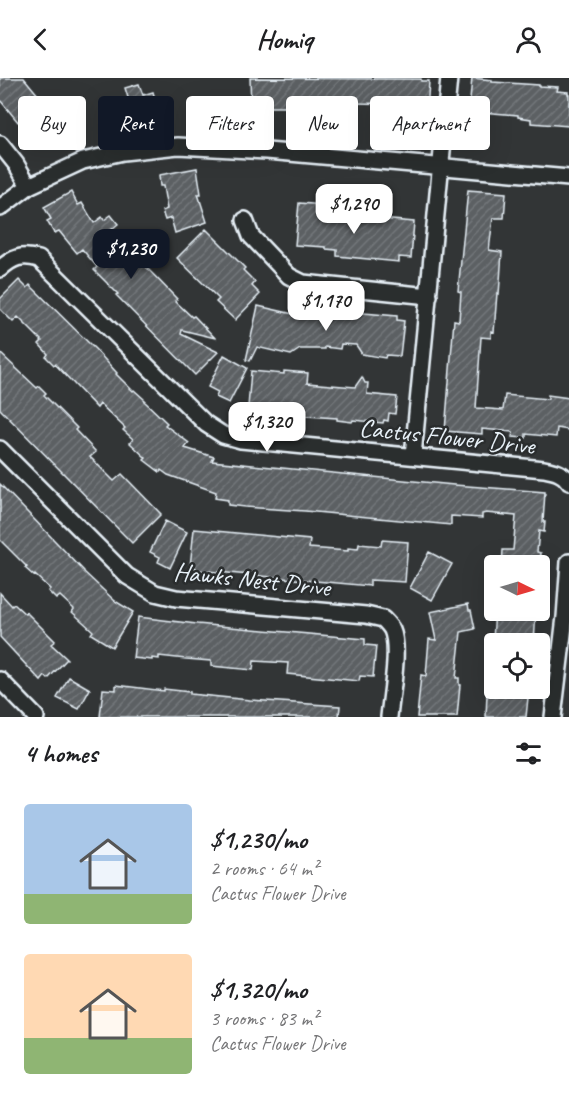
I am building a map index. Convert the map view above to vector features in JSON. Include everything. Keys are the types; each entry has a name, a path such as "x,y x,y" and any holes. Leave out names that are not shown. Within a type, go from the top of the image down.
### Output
{"street":[{"path":"413,456 449,78"},
{"path":"0,144 28,186"},
{"path":"0,208 28,186 83,161 123,152 178,146 267,151 569,178"},
{"path":"245,220 257,244 289,276 303,283 429,296"},
{"name":"Cactus Flower Drive","path":"0,269 18,257 29,256 39,259 206,424 223,435 241,440 544,469 558,472 568,480"},
{"name":"Hawks Nest Drive","path":"0,449 127,576 155,593 176,598 366,615 383,619 392,630 395,644 389,717"},
{"path":"553,717 567,617 569,562"},
{"path":"0,680 36,717"}],"building":[{"path":"0,78 24,78 39,96 18,96 18,122 0,100"},
{"path":"250,78 421,79 421,81 429,81 428,96 370,96 370,103 358,103 358,96 286,96 286,107 274,107 274,96 251,96"},
{"path":"472,78 492,80 492,82 558,87 557,91 569,94 569,126 531,123 531,119 518,117 518,115 490,113 490,96 470,96"},
{"path":"139,84 143,95 153,92 154,96 128,96 125,88"},
{"path":"197,168 201,194 198,194 207,222 175,233 171,218 165,220 162,211 167,209 159,175"},
{"path":"468,190 506,193 504,218 493,218 489,250 502,252 499,294 497,293 494,332 491,331 491,338 481,337 476,408 503,410 505,395 548,399 548,395 569,398 569,430 557,428 556,437 526,434 526,438 512,437 513,432 482,429 482,434 445,431 454,320 459,321 461,292 458,291"},
{"path":"71,192 78,205 82,203 94,223 102,217 104,220 111,215 118,224 112,229 116,236 177,299 175,301 192,317 194,316 215,338 182,330 181,334 218,352 195,375 116,295 118,294 94,270 97,267 82,249 77,253 59,231 54,233 47,221 51,219 44,207"},
{"path":"299,203 325,205 324,214 414,222 411,258 399,257 399,262 337,256 337,250 326,249 326,247 295,245"},
{"path":"206,229 245,268 243,270 255,282 252,286 260,294 235,320 216,302 219,299 177,258"},
{"path":"19,280 27,288 30,285 96,350 133,391 145,400 167,423 165,425 189,443 185,448 214,457 212,461 545,492 544,532 539,531 537,552 541,555 503,555 503,550 513,550 516,516 486,513 482,514 482,518 451,516 451,525 228,505 228,500 215,498 216,492 168,475 161,470 160,472 144,460 146,458 130,443 133,439 123,430 125,428 100,404 97,408 46,357 48,354 39,344 42,341 18,317 13,322 0,309 0,299"},
{"path":"258,306 298,315 299,312 318,314 319,309 397,316 397,320 404,321 400,356 386,355 385,358 362,354 356,345 341,344 340,349 325,347 325,349 300,349 291,355 257,347 250,361 246,360"},
{"path":"0,353 37,388 39,386 46,393 44,395 77,428 75,430 96,452 90,457 114,481 122,474 161,514 132,543 0,409"},
{"path":"224,355 247,368 229,403 216,397 218,392 208,387"},
{"path":"251,371 284,374 284,371 308,373 307,383 355,387 362,377 365,383 368,383 367,394 397,397 395,414 389,413 388,421 384,420 383,423 260,413 260,408 248,407"},
{"path":"0,484 84,572 115,601 133,612 112,647 91,634 93,631 72,612 74,609 60,596 56,599 48,591 50,589 25,568 27,567 0,540"},
{"path":"165,521 187,532 170,568 158,562 160,557 150,552"},
{"path":"194,529 310,540 309,548 348,551 348,548 358,549 359,544 381,546 382,540 408,542 405,582 370,580 370,586 196,570 190,567"},
{"path":"429,552 452,564 432,600 410,588"},
{"path":"0,593 12,606 14,604 25,614 26,612 55,641 51,644 67,659 48,679 45,676 41,681 0,637"},
{"path":"468,604 475,629 461,632 456,678 459,678 460,685 457,717 417,717 421,675 426,676 429,639 436,640 430,612"},
{"path":"138,617 365,639 365,645 376,646 373,677 360,676 359,681 287,674 288,663 254,661 253,670 211,666 211,661 159,656 159,659 152,658 152,660 133,658"},
{"path":"494,621 535,621 535,633 493,633"},
{"path":"69,677 90,689 79,709 57,698"},
{"path":"116,685 250,700 340,706 339,717 100,717 103,689 116,690"},
{"path":"487,699 528,699 526,717 486,717"}]}
